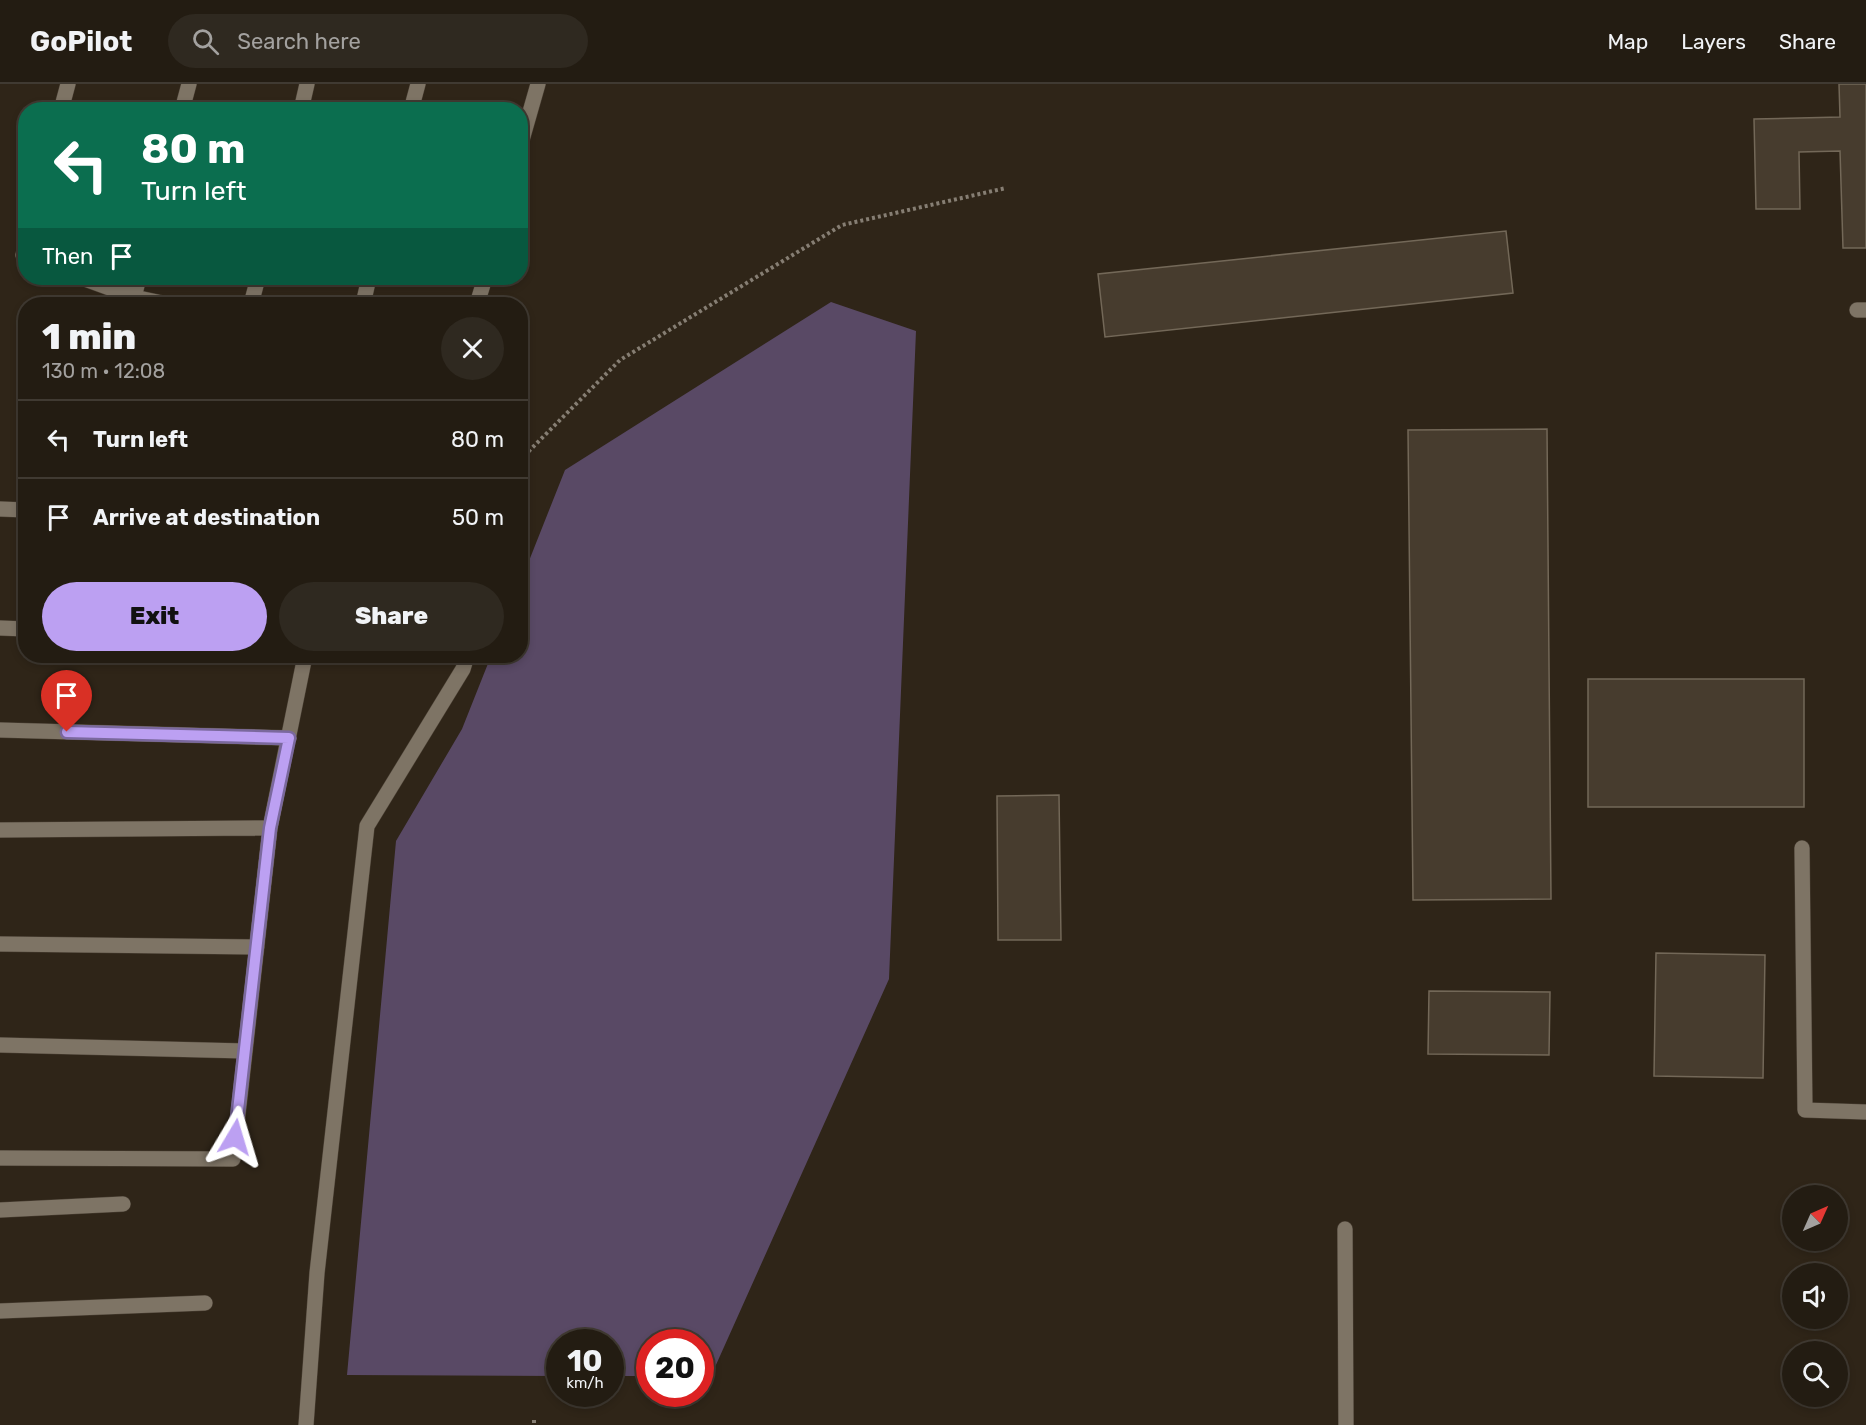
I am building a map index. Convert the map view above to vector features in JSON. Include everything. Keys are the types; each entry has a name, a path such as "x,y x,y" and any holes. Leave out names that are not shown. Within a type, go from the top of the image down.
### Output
{"lane":[{"path":"63,102 68,84"},
{"path":"184,102 189,84"},
{"path":"303,102 307,84"},
{"path":"413,102 418,84"},
{"path":"528,119 538,84"},
{"path":"101,285 134,297 137,285"},
{"path":"0,509 18,510"},
{"path":"0,628 18,629"},
{"path":"0,1158 232,1159 270,828 304,663"},
{"path":"306,1425 317,1273 367,826 465,663"},
{"path":"0,730 289,738"},
{"path":"0,830 270,828"},
{"path":"1802,848 1805,1110 1866,1112"},
{"path":"0,944 257,947"},
{"path":"0,1045 245,1051"},
{"path":"0,1210 123,1204"},
{"path":"1345,1229 1346,1425"},
{"path":"0,1311 205,1303"}],"path":[{"path":"528,451 620,360 842,225 1006,188"}],"shaded area":[{"path":"831,302 916,331 889,979 714,1369 714,1329 636,1329 636,1376 624,1376 624,1329 546,1329 546,1376 347,1375 396,841 462,729 488,663 528,663 528,563 565,470"}],"building":[{"path":"1839,84 1866,84 1866,248 1843,248 1840,151 1799,152 1800,209 1756,209 1754,119 1840,117"},
{"path":"1506,231 1513,293 1105,337 1098,274"},
{"path":"1547,429 1551,899 1413,900 1408,430"},
{"path":"1588,679 1804,679 1804,807 1588,807"},
{"path":"1059,795 1061,940 998,940 997,796"},
{"path":"1656,953 1765,955 1763,1078 1654,1076"},
{"path":"1429,991 1550,992 1549,1055 1428,1054"}],"route":[{"path":"67,732 289,738 270,828 235,1137"}]}
